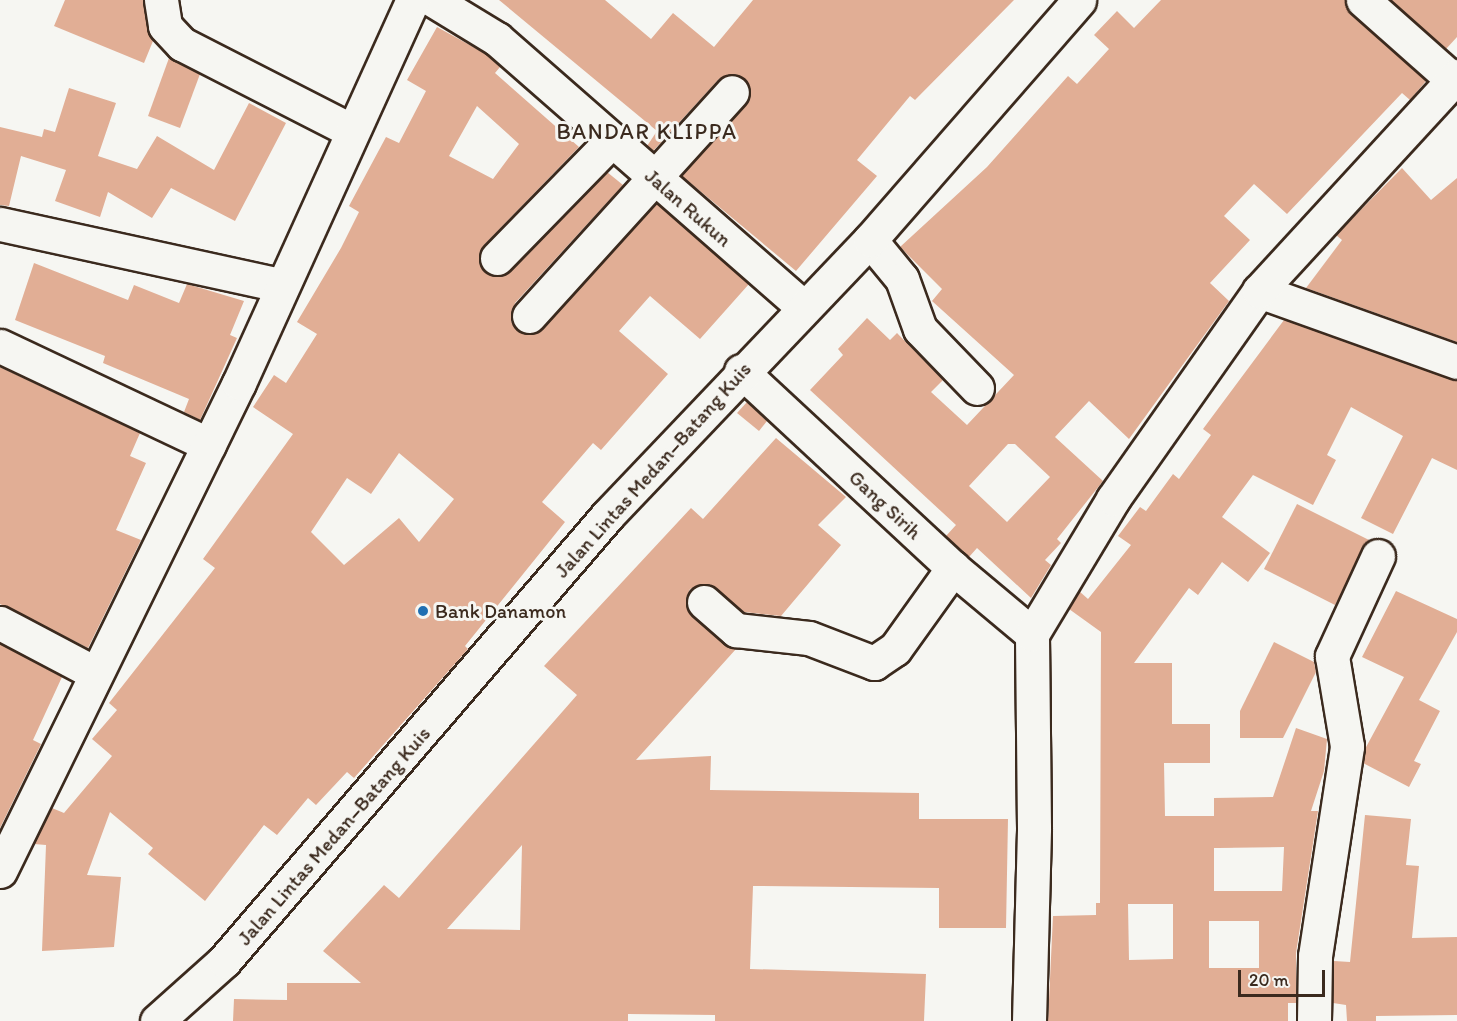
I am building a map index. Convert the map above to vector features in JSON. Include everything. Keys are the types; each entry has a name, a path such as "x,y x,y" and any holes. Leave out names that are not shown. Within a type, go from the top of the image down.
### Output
{"main road":[{"path":"161,0 165,26 176,39 352,130"},
{"path":"0,871 93,672 208,446 280,285 413,0"},
{"name":"Jalan Rukun","path":"433,0 497,39 653,178 802,306"},
{"name":"Jalan Lintas Medan–Batang Kuis","path":"157,1021 224,961 607,516 802,306 870,240 1079,0"},
{"path":"1029,1021 1034,828 1032,634 1113,499 1259,291 1455,78 1363,0"},
{"path":"530,316 732,93"},
{"path":"497,258 612,140"},
{"path":"0,224 280,285"},
{"path":"870,240 902,279 920,329 977,388"},
{"path":"1259,291 1457,362"},
{"path":"0,345 208,446"},
{"name":"Gang Sirih","path":"741,371 953,568 1032,634"},
{"path":"1314,1021 1315,956 1347,746 1332,656 1378,556"},
{"path":"704,602 736,630 809,638 874,663 895,649 953,568"},
{"path":"0,623 93,672"}],"building":[{"path":"65,0 143,0 153,41 144,63 54,26"},
{"path":"499,0 605,0 651,39 673,13 714,47 753,0 1014,0 915,100 910,96 857,160 877,176 796,271 682,176 746,104 750,87 745,79 735,74 719,79 653,151 647,146 657,131"},
{"path":"1161,0 1345,0 1351,14 1426,81 1410,100 1402,93 1287,214 1254,184 1224,216 1250,240 1210,283 1229,301 1129,439 1089,401 1055,437 1103,481 1057,539 1061,543 1045,560 1051,565 1031,598 977,548 969,557 946,536 956,525 810,390 843,355 838,349 867,318 890,340 897,333 943,380 931,392 967,425 1014,375 932,301 942,289 900,247 987,167 1068,76 1077,84 1109,49 1094,35 1117,11 1134,28","holes":["1008,444 1015,444 1050,477 1007,522 969,486"]},
{"path":"1391,0 1457,0 1457,37 1446,49"},
{"path":"437,27 486,54 500,67 495,73 579,147 484,245 479,262 484,272 502,276 510,271 607,172 623,185 515,303 511,321 517,330 534,334 543,329 656,203 749,284 700,339 650,296 619,331 668,374 601,450 593,443 542,502 565,522 465,646 468,649 354,778 347,772 316,805 308,798 277,835 264,825 205,901 148,854 153,848 110,812 87,875 121,877 114,947 42,951 46,845 34,844 52,808 64,813 112,756 92,739 117,710 109,703 215,568 203,559 293,434 253,407 274,375 286,383 317,334 297,322 341,248 359,212 349,206 386,137 399,143 426,91 407,80","holes":["477,106 519,144 493,179 449,156","399,453 454,499 419,542 399,518 344,565 311,532 347,478 371,494"]},
{"path":"169,58 200,74 180,128 148,116"},
{"path":"69,88 116,103 98,156 137,169 157,136 214,170 249,103 286,123 235,221 171,188 152,218 108,192 100,217 55,201 66,170 21,156 9,206 0,205 0,127 42,137 44,129 55,132"},
{"path":"1402,168 1431,200 1457,178 1457,342 1306,288 1342,240 1336,235"},
{"path":"34,263 128,300 134,285 179,303 187,284 244,301 230,335 237,338 200,420 184,412 189,399 103,363 105,356 15,320"},
{"path":"1284,320 1457,380 1457,470 1432,458 1393,534 1361,518 1403,436 1351,407 1327,455 1336,460 1313,505 1253,475 1222,517 1270,553 1248,582 1222,562 1198,595 1189,588 1134,663 1172,663 1172,724 1210,724 1210,763 1164,763 1165,816 1214,816 1214,798 1273,797 1296,728 1327,739 1324,771 1311,811 1318,811 1296,953 1296,1003 1288,1003 1288,1021 1048,1021 1053,916 1096,915 1096,903 1100,903 1101,632 1069,609 1079,591 1088,599 1131,545 1118,536 1140,507 1146,511 1173,474 1179,479 1211,435 1203,429","holes":["1284,847 1282,891 1214,891 1214,848","1128,904 1173,904 1173,959 1129,960","1209,921 1259,921 1259,968 1209,968"]},
{"path":"0,367 140,433 130,456 146,463 116,530 141,540 88,648 0,604"},
{"path":"747,402 767,421 759,431 737,413"},
{"path":"776,438 846,497 818,525 841,545 781,616 744,612 708,584 690,589 686,599 691,616 736,649 636,760 711,756 710,790 919,793 919,819 1008,819 1006,928 939,928 939,888 753,886 750,969 926,974 924,1021 715,1021 715,1015 628,1014 628,1021 233,1021 234,999 287,1000 287,983 361,983 323,951 384,885 399,898 577,695 544,666 691,508 703,519","holes":["522,845 520,930 447,929"]},
{"path":"1297,504 1369,540 1335,605 1264,569"},
{"path":"1396,591 1457,619 1457,632 1419,700 1440,711 1414,761 1421,764 1409,787 1363,763 1365,749 1404,677 1362,657"},
{"path":"1274,642 1314,662 1316,672 1283,738 1240,738 1240,711"},
{"path":"0,644 62,677 33,740 41,744 0,828"},
{"path":"1365,815 1411,819 1406,865 1419,866 1412,938 1457,937 1457,1015 1376,1016 1376,1021 1347,1021 1346,1005 1333,1003 1334,961 1350,962"}],"place":[{"name":"Bank Danamon","path":"423,611"}],"district":[{"name":"BANDAR KLIPPA","path":"647,132"}]}
